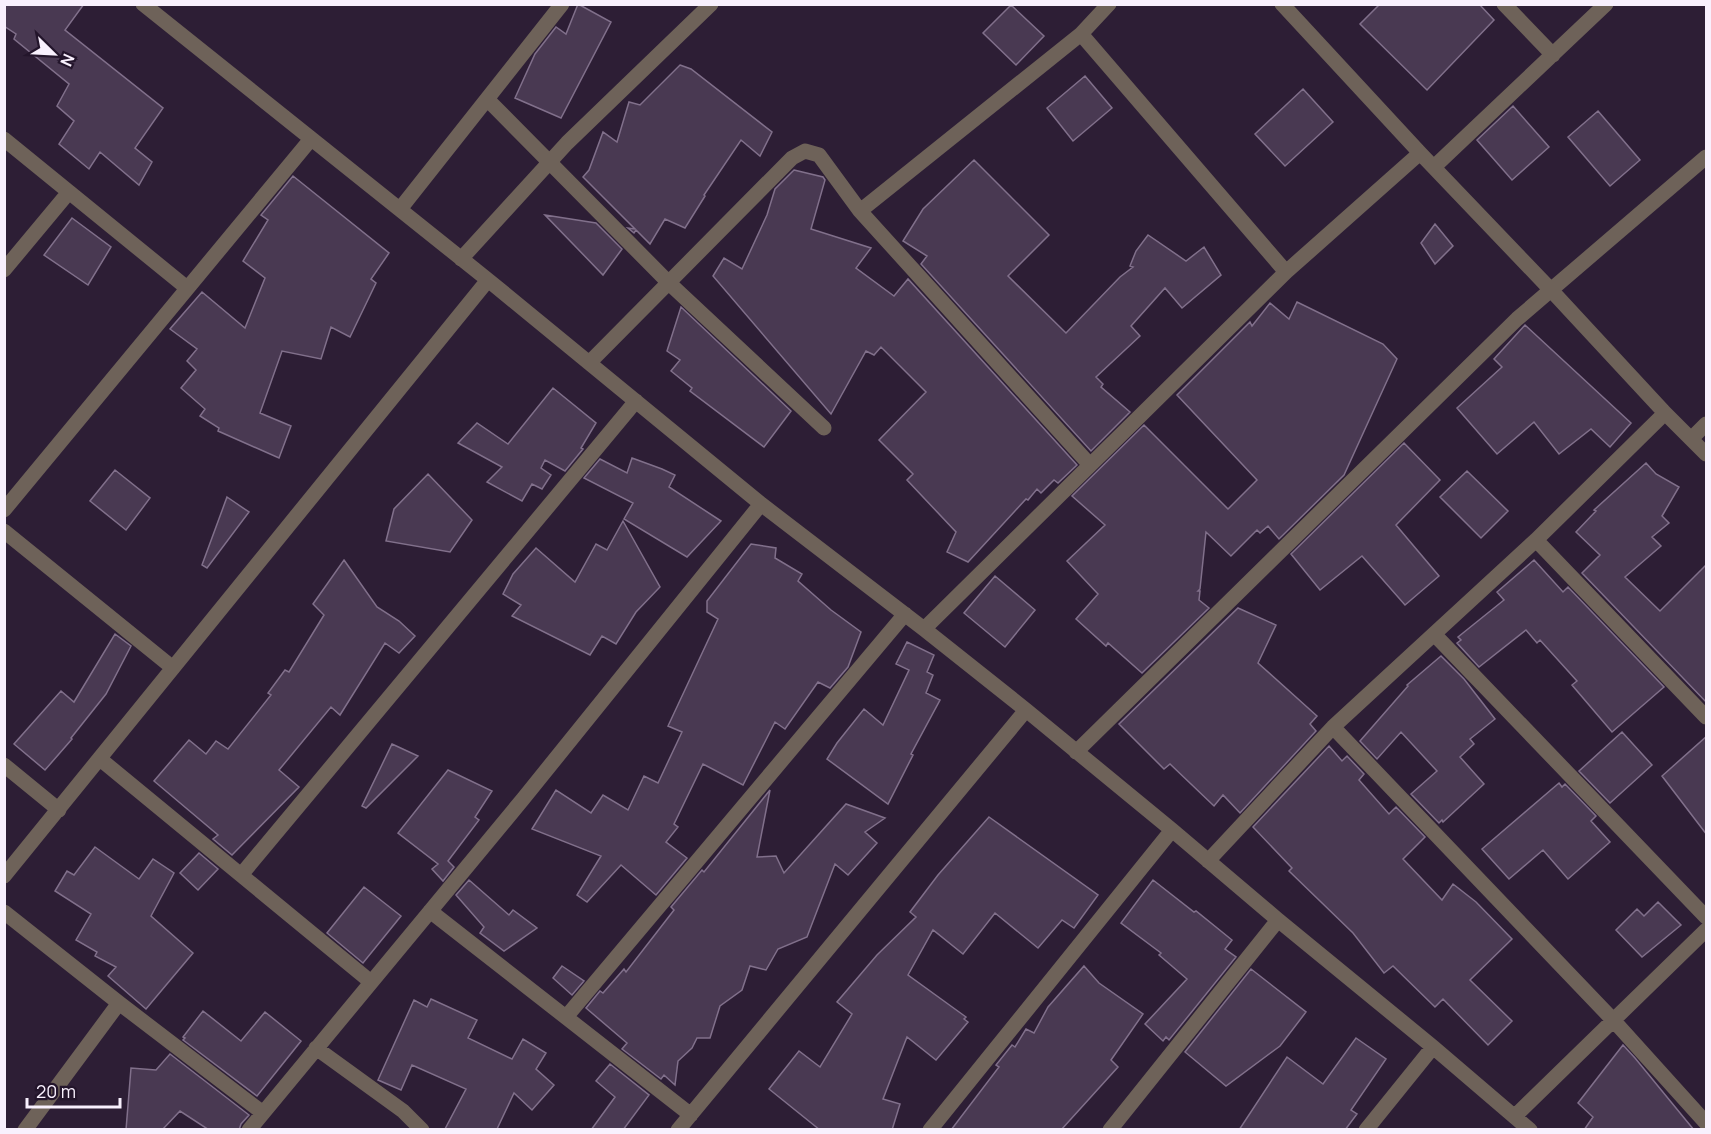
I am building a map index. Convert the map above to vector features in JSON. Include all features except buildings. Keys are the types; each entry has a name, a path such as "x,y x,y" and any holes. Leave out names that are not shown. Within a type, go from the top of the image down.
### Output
{"street":[{"path":"143,4 488,280 761,504 1026,710 1530,1130"},
{"path":"400,210 561,4"},
{"path":"461,259 567,143 711,4"},
{"path":"860,211 1081,34 1109,4"},
{"path":"1282,4 1665,413 1707,454"},
{"path":"1504,4 1552,55"},
{"path":"1435,166 1606,4"},
{"path":"1081,34 1286,272"},
{"path":"487,99 669,283 824,428"},
{"path":"4,139 187,288"},
{"path":"4,510 311,139"},
{"path":"589,363 792,158 805,151 819,155 860,211 1090,465"},
{"path":"924,629 1286,272 1420,153"},
{"path":"1076,752 1517,319 1707,157"},
{"path":"4,270 69,192"},
{"path":"4,876 488,280"},
{"path":"241,875 636,401"},
{"path":"1208,861 1333,727 1536,540 1665,413"},
{"path":"1692,438 1707,424"},
{"path":"249,1130 523,799 761,504"},
{"path":"4,531 174,668"},
{"path":"1536,540 1707,717"},
{"path":"566,1017 905,614"},
{"path":"1434,634 1707,917"},
{"path":"678,1130 1026,710"},
{"path":"1333,727 1614,1021 1707,1123"},
{"path":"100,759 371,982"},
{"path":"4,765 59,810"},
{"path":"930,1130 1172,830"},
{"path":"430,911 691,1114"},
{"path":"4,912 263,1113"},
{"path":"1110,1130 1278,920"},
{"path":"1515,1116 1707,930"},
{"path":"25,1130 119,1003"},
{"path":"1366,1130 1433,1047"},
{"path":"316,1048 402,1111 422,1130"}]}
